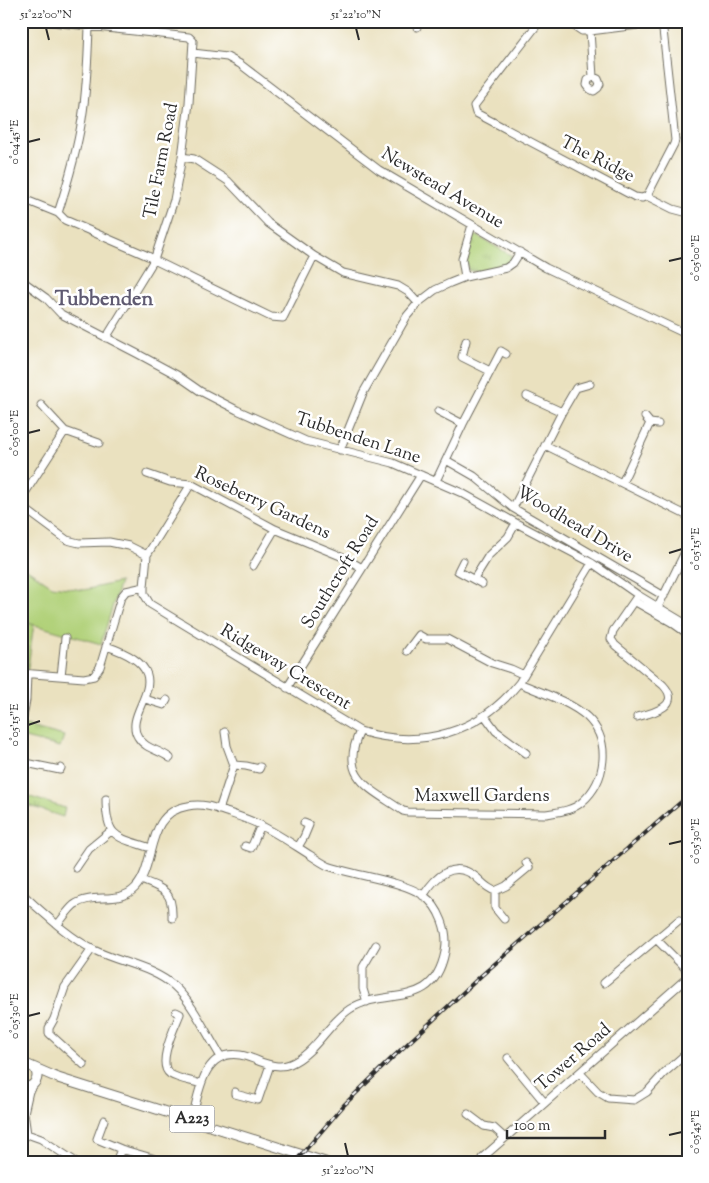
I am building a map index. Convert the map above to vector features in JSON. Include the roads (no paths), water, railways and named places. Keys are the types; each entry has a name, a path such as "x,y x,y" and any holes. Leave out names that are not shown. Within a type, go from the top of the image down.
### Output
{"main road":[{"name":"A223","path":"21,1066 28,1065 58,1078 325,1162"},
{"path":"34,1084 38,1076 35,1069"},
{"name":"A223","path":"21,1086 26,1088 44,1079 58,1078"}],"street":[{"path":"42,21 89,27 88,71 82,119 71,171 58,213"},
{"name":"The Ridge","path":"540,21 474,106 476,113 635,197 642,198 647,196 675,140 662,22"},
{"path":"567,21 582,31 662,22"},
{"name":"Tile Farm Road","path":"89,27 189,37 193,41 194,53 182,157 174,200 154,260 106,338"},
{"path":"590,31 593,77"},
{"name":"Newstead Avenue","path":"194,53 228,57 240,64 379,170 546,268 688,335"},
{"path":"182,157 194,159 228,181 268,223 314,256 343,273 398,286 408,292 418,304"},
{"path":"647,196 673,209 688,213"},
{"path":"21,198 58,213 65,220 148,256 271,317 282,318 314,256"},
{"path":"465,277 462,259 472,225"},
{"path":"340,450 363,393 407,316 435,290 465,277 506,268 520,252"},
{"name":"Tubbenden Lane","path":"21,280 46,298 61,314 177,375 200,391 306,441 393,463 462,493 516,524 592,563 636,598 658,607 688,625"},
{"path":"466,341 462,358 490,371"},
{"path":"436,481 500,351 506,354"},
{"path":"513,508 576,388 590,384"},
{"path":"528,396 562,412"},
{"path":"41,405 65,431 100,443"},
{"path":"438,411 463,424"},
{"path":"622,483 648,420 658,424"},
{"path":"21,498 65,431"},
{"path":"545,446 688,516"},
{"name":"Woodhead Drive","path":"446,460 482,482 513,508 664,596"},
{"name":"Roseberry Gardens","path":"147,474 170,482 192,484 274,529 343,557 362,568"},
{"name":"Southcroft Road","path":"287,688 421,475"},
{"path":"21,729 26,700 24,673 84,678 94,676 100,666 120,597 126,591 144,587 147,556 192,484"},
{"path":"21,506 67,540 79,543 129,546 147,556"},
{"path":"474,580 489,556 508,537 516,524"},
{"path":"254,566 274,529"},
{"path":"658,607 688,546"},
{"path":"463,561 458,571 482,584"},
{"name":"Ridgeway Crescent","path":"144,587 144,594 150,604 360,731 378,737 416,739 438,736 462,729 485,716 506,699 519,683 592,563"},
{"path":"637,717 662,709 667,704 669,698 668,691 615,645 611,639 611,634 636,598 688,634"},
{"path":"407,651 419,635 426,639 447,639 492,663 524,675"},
{"path":"61,676 66,638"},
{"path":"106,646 121,651 141,664 147,673 148,684 145,699 136,721 136,736 144,745 164,753 170,758"},
{"name":"Maxwell Gardens","path":"360,731 355,742 353,767 360,780 403,811 546,814 566,811 581,803 594,789 602,772 604,752 599,734 588,718 572,707 519,683"},
{"path":"145,699 164,705 167,700"},
{"path":"485,716 496,731 526,753"},
{"path":"219,810 234,765 227,746 225,732"},
{"path":"21,762 60,770 61,768"},
{"path":"234,765 259,769 260,767"},
{"path":"106,799 106,820 111,831 121,838 151,848"},
{"path":"58,924 75,905 84,901 126,895 134,889 141,880 160,824 176,809 201,804 260,825 326,865 404,888 423,896 437,910 443,921 446,950 434,979 419,991 411,994 357,1005 333,1022 313,1048 290,1064 270,1065 241,1055 231,1054 212,1062 201,1084 192,1119"},
{"path":"298,847 309,825 304,823"},
{"path":"245,846 251,848 260,825"},
{"path":"76,868 89,849 111,831"},
{"path":"423,896 440,875 448,871 457,870 466,871 486,888 495,891 506,886 529,867 526,863"},
{"path":"141,880 163,888 170,896 172,918"},
{"path":"495,891 494,908 504,919"},
{"path":"21,894 92,949 156,974 174,985 189,1004 221,1057"},
{"path":"604,983 657,940 678,920"},
{"path":"657,940 688,971"},
{"path":"367,1002 363,989 363,966 376,946"},
{"path":"84,1065 49,1033 49,1028 54,1019 64,987 92,949"},
{"name":"Tower Road","path":"482,1162 482,1158 504,1138 688,977"},
{"path":"176,1012 180,1014 164,1058 165,1067 170,1074 201,1084"},
{"path":"580,1073 598,1092 608,1098 634,1100 647,1092 664,1073 688,1052"},
{"path":"508,1058 545,1103"},
{"path":"236,1092 235,1094 258,1100 270,1065"},
{"path":"27,1134 23,1122 29,1090 34,1084"},
{"path":"468,1114 484,1126 494,1128 504,1138"},
{"path":"104,1120 97,1139 160,1162"},
{"path":"21,1141 27,1134"},
{"path":"27,1134 41,1139 76,1162"},
{"path":"116,1162 121,1149"}],"railway":[{"path":"295,1162 344,1105 391,1059 482,975 688,796"}],"district":[{"name":"Tubbenden","path":"104,300"}]}
